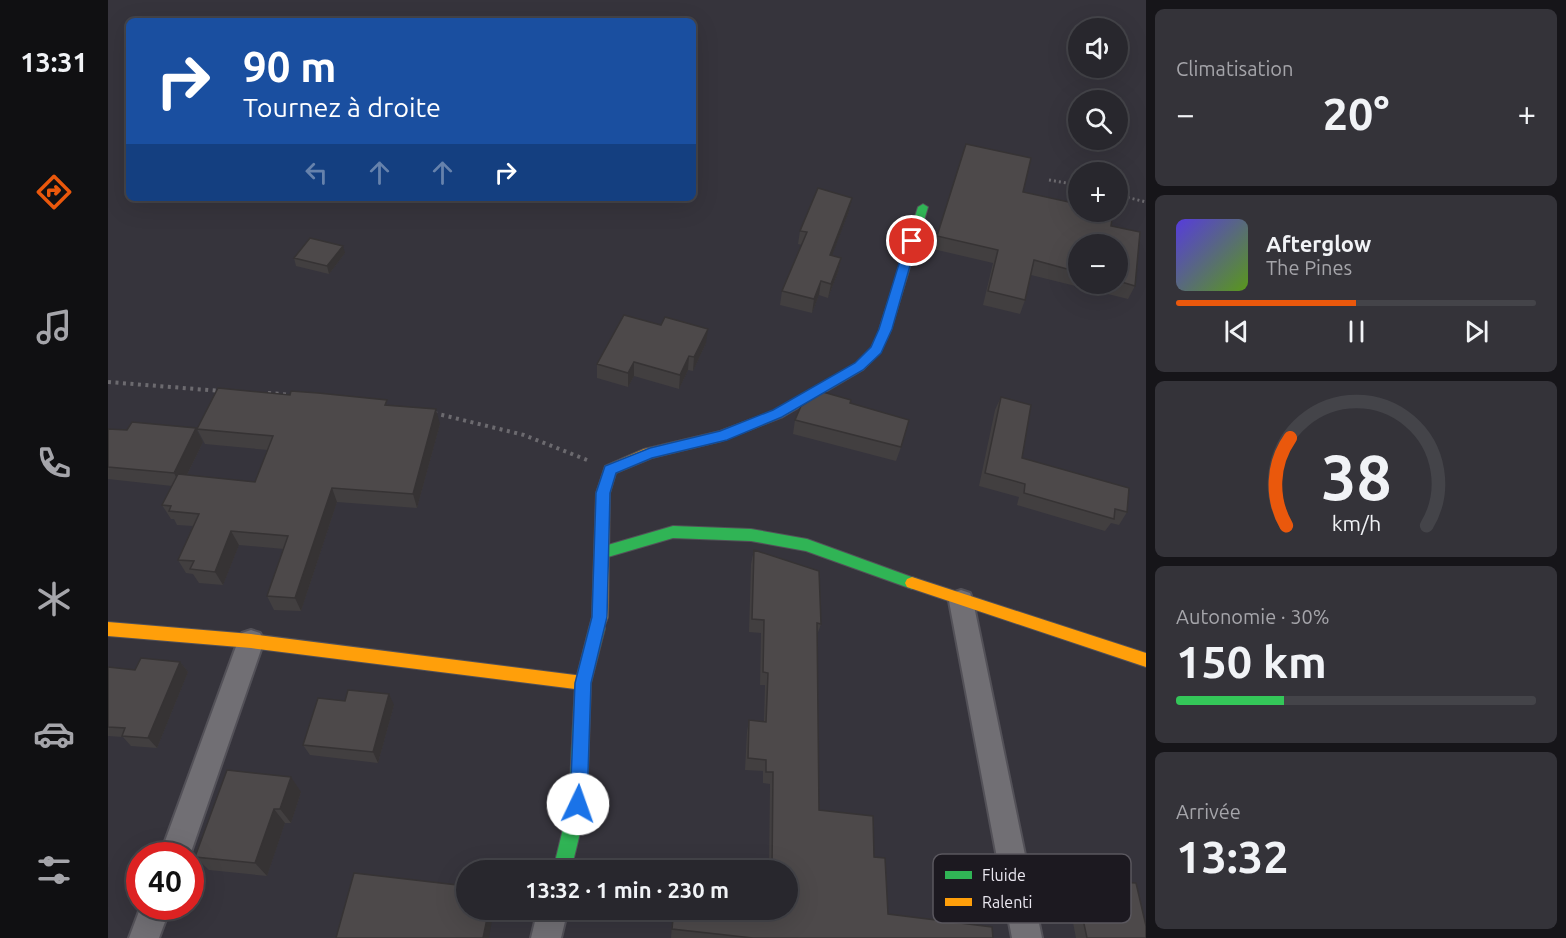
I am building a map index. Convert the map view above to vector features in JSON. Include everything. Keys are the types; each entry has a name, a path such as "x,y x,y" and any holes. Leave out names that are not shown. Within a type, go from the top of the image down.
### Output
{"street":[{"path":"564,860 578,804 583,683 600,617 603,493 610,470 650,453 722,436 777,414 859,367 876,350 885,329 923,207"},
{"path":"601,553 673,532 751,535 807,545 961,601 1146,660"},
{"path":"961,601 1011,854"},
{"path":"108,629 252,641 583,683"},
{"path":"180,842 252,641"},
{"path":"144,938 151,920"},
{"path":"546,938 550,920"},
{"path":"1024,923 1027,938"}],"path":[{"path":"1049,180 1068,183"},
{"path":"1128,198 1146,202"},
{"path":"108,382 222,391"},
{"path":"266,393 299,395"},
{"path":"428,412 524,435 610,470"}],"building":[{"path":"966,144 1031,158 1023,192 1068,202 1068,222 1112,222 1111,226 1140,232 1135,286 1128,284 1128,234 1068,234 1068,269 1034,260 1025,300 988,291 998,250 937,236"},
{"path":"818,188 852,198 830,255 841,258 831,284 821,281 814,299 782,291 807,232 800,231"},
{"path":"310,238 343,246 327,266 294,258"},
{"path":"624,315 661,325 665,317 708,329 694,357 689,356 680,375 634,362 628,373 597,364"},
{"path":"218,388 290,395 291,391 318,393 387,400 385,405 436,409 413,494 332,488 295,598 267,596 288,536 231,531 215,572 190,569 194,561 178,560 199,514 169,511 171,506 162,505 178,474 255,482 273,436 197,429"},
{"path":"823,392 851,400 850,403 909,420 901,447 795,420 801,406"},
{"path":"1001,397 1031,405 1022,458 1129,488 1127,512 1115,509 1114,519 1024,493 1025,484 985,473"},
{"path":"132,422 196,428 174,473 108,467 108,429 127,430"},
{"path":"754,550 819,571 821,624 817,623 819,810 873,816 874,857 885,858 888,914 933,920 933,923 960,923 992,927 993,938 753,938 672,929 673,920 798,920 798,860 772,860 773,772 766,772 766,760 748,758 749,720 766,722 768,673 763,672 764,620 752,619"},
{"path":"141,658 180,662 148,738 122,736 125,728 108,727 108,667 135,670"},
{"path":"348,690 389,694 373,752 303,745 318,698 345,701"},
{"path":"227,770 291,777 280,809 274,809 255,863 204,858 204,842 201,842"},
{"path":"354,873 456,885 456,920 487,920 483,938 336,938"},
{"path":"1131,883 1136,883 1146,926 1146,938 1087,938 1084,923 1131,923"}],"traffic: fast":[{"path":"885,330 923,207"},
{"path":"601,553 673,532 751,535 807,545 912,583"},
{"path":"564,860 578,804 583,683 597,628"}],"traffic: slow":[{"path":"597,628 600,617 603,493 610,470 649,453 722,436 778,414 859,367 876,350 885,330"},
{"path":"912,583 1146,660"},
{"path":"108,629 251,641 583,683"}],"route":[{"path":"578,804 583,683 600,617 603,493 610,470 650,453 722,436 777,414 859,367 876,350 885,329 912,241"}]}
